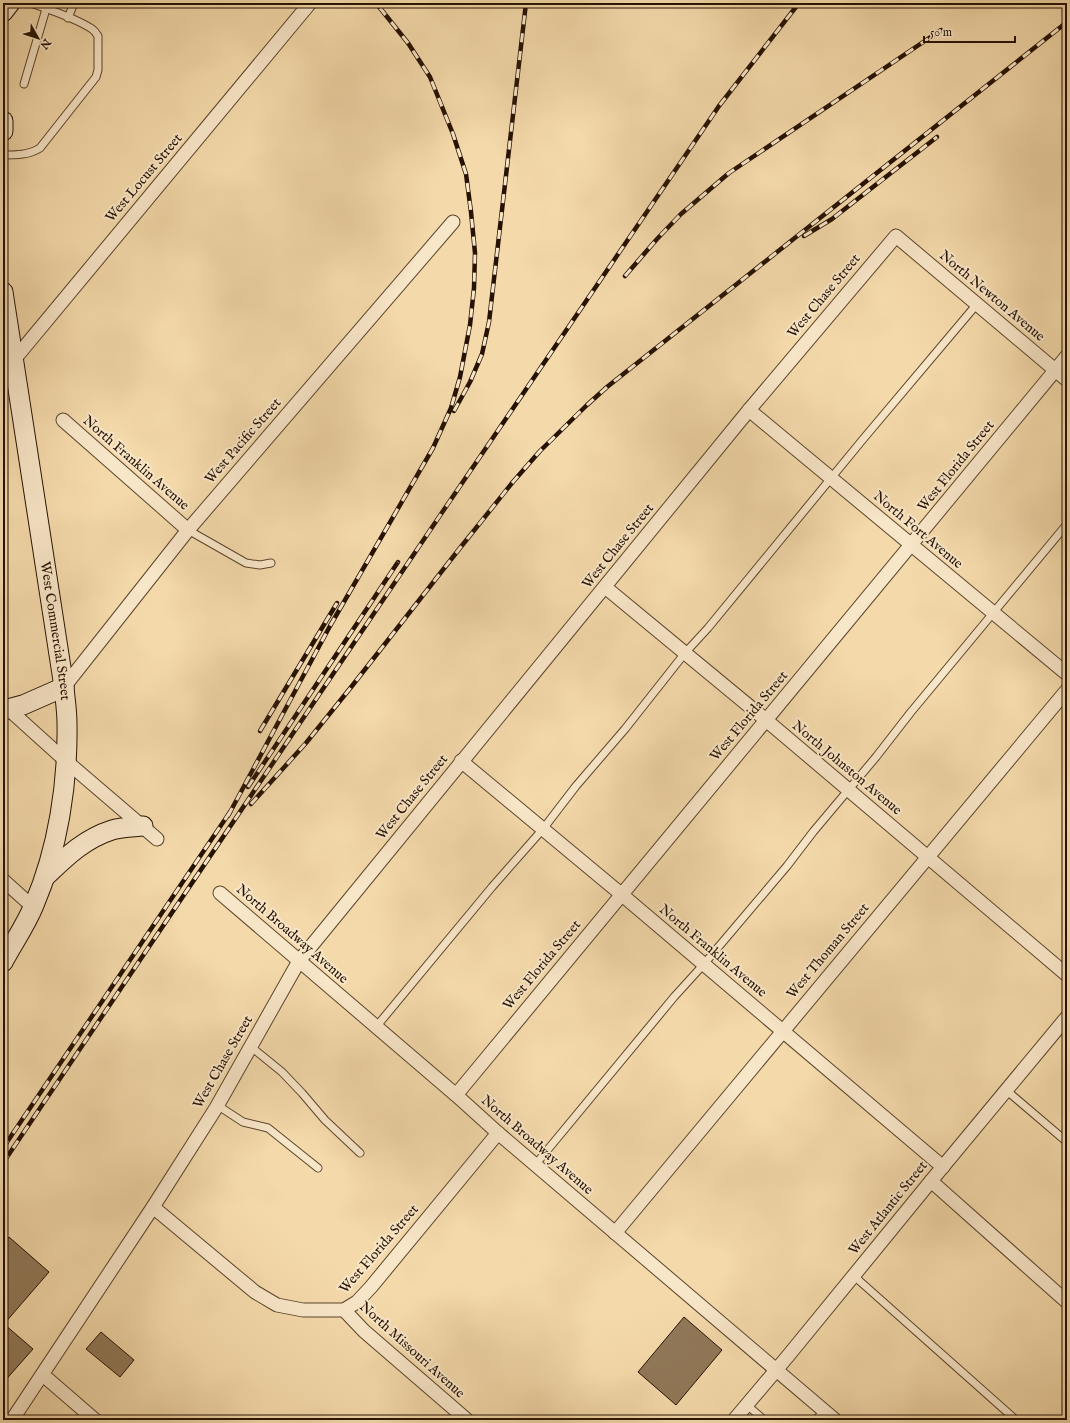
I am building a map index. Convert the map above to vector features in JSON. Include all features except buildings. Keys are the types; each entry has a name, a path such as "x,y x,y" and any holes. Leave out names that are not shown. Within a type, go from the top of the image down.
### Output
{"street":[{"path":"3,12 10,3"},
{"name":"West Locust Street","path":"8,367 310,3"},
{"path":"3,121 3,131"},
{"name":"West Pacific Street","path":"64,687 188,530 453,222"},
{"name":"North Newton Avenue","path":"896,236 1067,380"},
{"name":"West Chase Street","path":"12,1420 153,1207 217,1105 299,961 749,410 896,236"},
{"name":"West Commercial Street","path":"3,292 8,367 64,687 67,722 63,796 52,851 45,877 33,907 3,962"},
{"name":"West Florida Street","path":"456,1095 1067,356"},
{"name":"North Fort Avenue","path":"749,410 1067,674"},
{"name":"North Franklin Avenue","path":"63,420 188,530"},
{"name":"North Johnston Avenue","path":"605,587 928,856 1067,975"},
{"path":"6,706 23,705 64,687"},
{"name":"West Thoman Street","path":"615,1233 1067,690"},
{"path":"6,706 66,761 150,832"},
{"name":"North Franklin Avenue","path":"462,761 943,1167"},
{"path":"45,877 68,854 90,839 113,829 150,832"},
{"path":"3,880 33,907"},
{"name":"North Broadway Avenue","path":"220,893 456,1095 498,1133 835,1420"},
{"name":"West Atlantic Street","path":"734,1420 777,1370 1067,1017"},
{"name":"West Florida Street","path":"344,1310 357,1302 371,1287 498,1133"},
{"path":"930,1182 1067,1302"},
{"name":"North Missouri Avenue","path":"153,1207 254,1292 277,1305 303,1310 344,1310 364,1331 466,1420"},
{"path":"42,1375 95,1420"}],"lane":[{"path":"3,155 22,154 35,151 40,148 96,77 98,70 98,36 92,28 31,3"},
{"path":"68,18 74,3"},
{"path":"24,84 46,9"},
{"path":"376,1027 492,887 543,829 576,786 625,729 686,653 977,304"},
{"path":"535,1164 674,997 704,964 786,866 812,832 849,790 1067,524"},
{"path":"188,530 246,563 260,565 271,563"},
{"path":"250,1046 282,1072 325,1120 360,1153"},
{"path":"1006,1090 1067,1142"},
{"path":"217,1105 243,1122 268,1128 318,1168"},
{"path":"854,1276 1016,1420"},
{"path":"746,1406 764,1420"},
{"path":"815,1420 825,1411"}],"railway":[{"path":"228,816 330,626 433,448 451,408 460,377 470,325 474,288 475,253 466,174 453,134 430,77 408,43 376,3"},
{"path":"454,411 470,382 482,354 489,322 526,3"},
{"path":"3,1163 441,514 719,106 799,3"},
{"path":"251,804 306,743 512,483 540,451 587,405 607,387 1067,22"},
{"path":"625,276 681,214 729,173 941,30"},
{"path":"804,236 832,219 937,137"},
{"path":"248,787 398,562"},
{"path":"260,731 337,603"},
{"path":"3,1148 230,812"}]}
